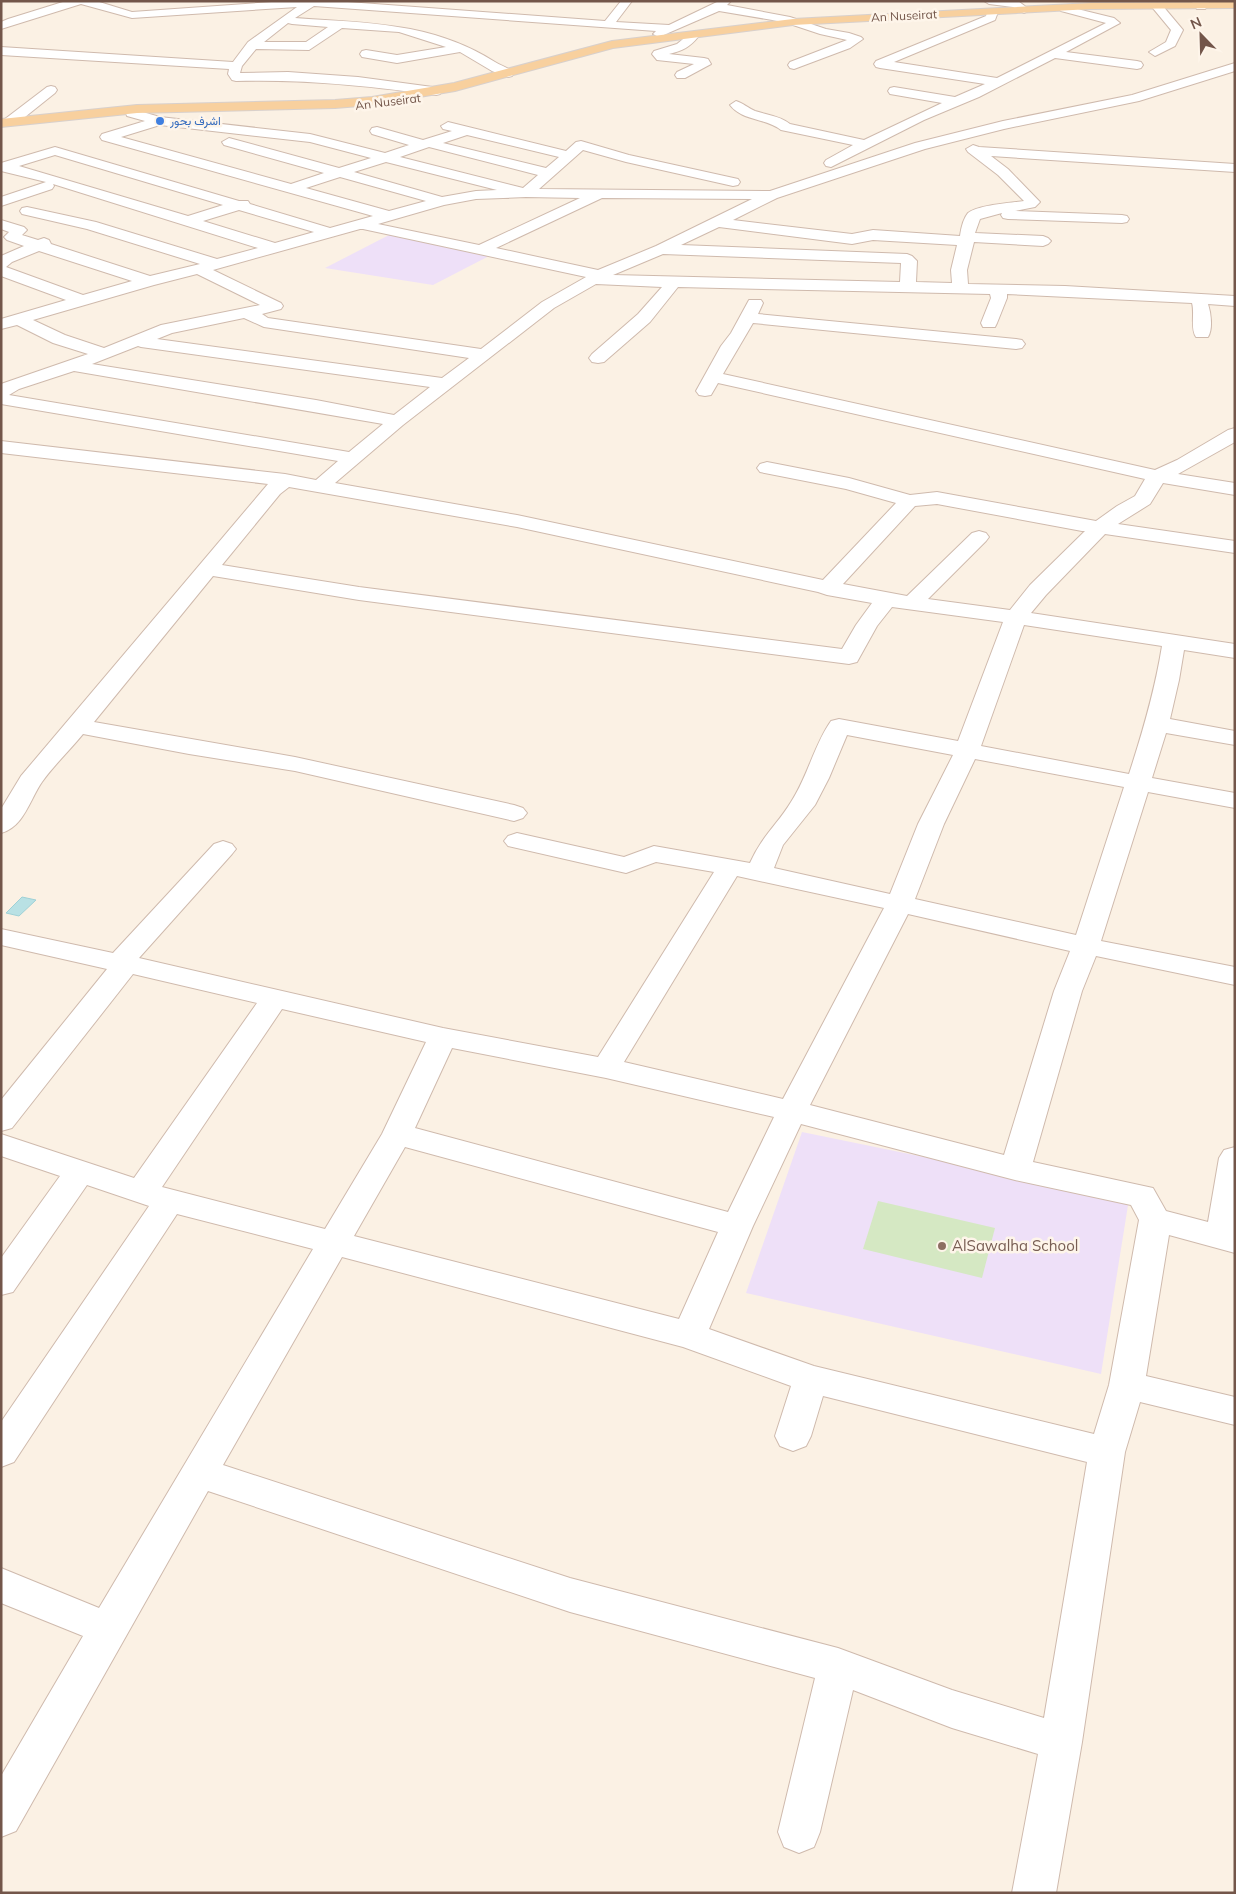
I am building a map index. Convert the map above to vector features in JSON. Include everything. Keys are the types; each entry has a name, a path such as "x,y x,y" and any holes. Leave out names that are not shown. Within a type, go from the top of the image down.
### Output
{"main road":[{"name":"An Nuseirat","path":"4,124 137,109 335,104 372,101 436,91 593,49 644,40 768,24 991,7 1040,10 1058,7 1202,4 1235,6"},
{"name":"An Nuseirat","path":"1058,7 1158,7 1202,4"},
{"name":"An Nuseirat","path":"4,124 132,113 313,110 397,102 450,93 583,56 624,47 768,24"}],"street":[{"path":"5,22 78,1"},
{"path":"83,1 132,15 169,9 313,2 672,29"},
{"path":"608,24 627,1"},
{"path":"313,2 288,16 252,46 236,66 236,77 288,76 318,78 436,91"},
{"path":"644,40 672,29 722,4 824,32 845,35 861,40 794,64"},
{"path":"991,7 991,18 880,64 998,82"},
{"path":"797,186 816,172 884,133 975,94 1114,23 1110,20 1058,7"},
{"path":"1055,54 1146,59 1171,44 1177,30 1158,7"},
{"path":"159,26 169,9"},
{"path":"284,20 406,30 471,52 496,68 508,73"},
{"path":"252,46 309,46 340,24"},
{"path":"681,75 705,64 704,62 660,56 658,54 681,47 692,37"},
{"path":"892,47 910,52"},
{"path":"1067,48 1146,59"},
{"path":"366,54 397,59 460,49"},
{"path":"1,51 236,66"},
{"path":"320,486 397,421 548,305 598,277 775,194 920,146 1003,125 1136,98 1235,67"},
{"path":"4,124 51,90"},
{"path":"894,91 956,101"},
{"path":"736,105 740,110 773,121 782,122 786,127 865,144"},
{"path":"132,113 159,121 310,138 526,192"},
{"path":"159,121 100,138 292,188 389,216"},
{"path":"448,126 570,156"},
{"path":"222,128 198,136 340,172 442,201"},
{"path":"377,131 548,173"},
{"path":"189,220 466,131"},
{"path":"978,132 1017,136"},
{"path":"948,140 978,151 1144,157 1229,168 1235,158"},
{"path":"150,150 177,142"},
{"path":"3,166 78,145"},
{"path":"526,192 581,145 626,158 775,194"},
{"path":"961,289 960,270 974,216 982,212 1033,202 1004,172 978,151"},
{"path":"55,152 240,204 329,232"},
{"path":"3,166 189,220 275,248"},
{"path":"1,202 60,182"},
{"path":"1,324 357,224 442,201 476,194 526,192 775,194"},
{"path":"482,249 600,194"},
{"path":"27,211 90,225 217,264"},
{"path":"982,212 993,215 1122,219"},
{"path":"718,222 852,239 873,235 1043,241"},
{"path":"1,224 19,230 12,237 149,281"},
{"path":"357,224 482,249 598,277 672,283 759,282 908,288 1065,291 1235,301"},
{"path":"1,264 7,258 90,225"},
{"path":"877,257 888,236"},
{"path":"661,249 907,259 910,261 908,288"},
{"path":"1,392 137,342 167,329 275,306 199,269"},
{"path":"1,271 82,300"},
{"path":"759,282 761,288 748,318 710,384 1157,476 1235,489"},
{"path":"598,358 644,318 670,288 672,283"},
{"path":"989,323 999,298 998,290"},
{"path":"1198,298 1202,310 1202,333"},
{"path":"247,313 264,322 484,355"},
{"path":"748,318 1016,344"},
{"path":"18,319 59,339 102,354"},
{"path":"312,365 347,335"},
{"path":"137,342 444,384"},
{"path":"73,366 120,376 355,412 397,421"},
{"path":"1,398 352,458"},
{"path":"690,1336 737,1226 792,1111 899,905 931,824 967,750 1016,617 1038,590 1101,527 1124,510 1143,500 1157,476 1184,464 1235,434"},
{"path":"1,447 284,480 517,521 759,572 827,589 886,600 1016,617 1235,650"},
{"path":"767,468 849,484 910,500 937,498 1101,527 1234,545"},
{"path":"1,825 18,806 30,781 78,726 273,490 284,480"},
{"path":"827,589 910,500"},
{"path":"912,603 979,537"},
{"path":"207,569 272,582 510,612 760,648 849,657 867,624 886,600"},
{"path":"1015,1169 1068,991 1086,946 1157,724 1168,680 1174,641"},
{"path":"1157,724 1235,738"},
{"path":"78,726 295,764 514,813"},
{"path":"759,872 771,844 802,805 817,778 839,726 1235,800"},
{"path":"517,842 626,864 654,854 759,872 1086,946 1235,976"},
{"path":"1,1121 123,963 223,849"},
{"path":"606,1068 730,867"},
{"path":"1,937 123,963 442,1037 606,1068 792,1111 1015,1169 1142,1196 1155,1220 1127,1385 1107,1452 1061,1742 1034,1893"},
{"path":"7,1436 276,998"},
{"path":"1,1817 332,1242 397,1134 442,1037"},
{"path":"397,1134 737,1226"},
{"path":"1,1145 156,1196 690,1336 811,1379 1107,1452"},
{"path":"1155,1220 1228,1239 1235,1158"},
{"path":"1,1283 81,1171"},
{"path":"793,1436 811,1379"},
{"path":"1127,1385 1235,1411"},
{"path":"200,1473 570,1595 838,1666 952,1709 1061,1742"},
{"path":"1,1585 108,1629"},
{"path":"799,1832 838,1666"}],"shaded area":[{"path":"391,234 491,255 433,285 325,268"},
{"name":"AlSawalha School","path":"802,1132 1129,1199 1101,1374 746,1293"}],"green space":[{"path":"878,1201 995,1228 982,1278 863,1249"}],"water":[{"path":"22,897 36,900 19,916 6,913"}],"place":[{"name":"اشرف بحور","path":"160,121"},
{"name":"AlSawalha School","path":"942,1246"}]}
